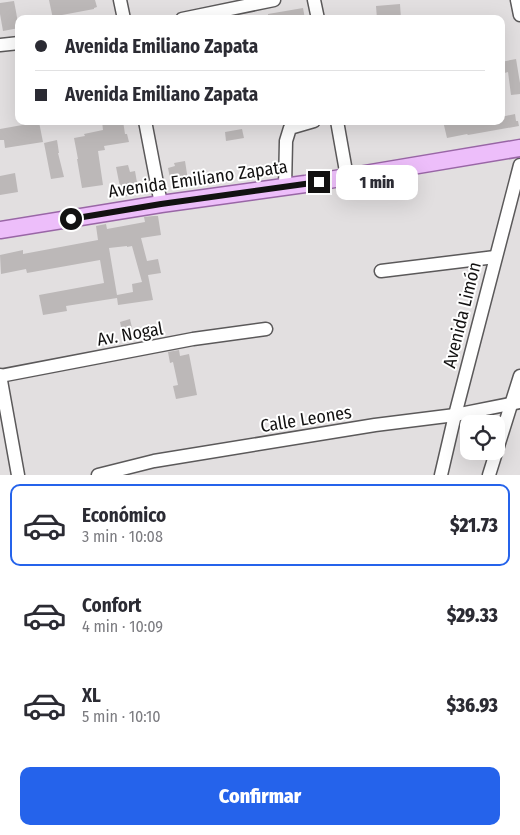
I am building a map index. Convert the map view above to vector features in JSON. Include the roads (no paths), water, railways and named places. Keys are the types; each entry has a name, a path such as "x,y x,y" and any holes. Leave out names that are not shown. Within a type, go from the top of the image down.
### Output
{"main road":[{"name":"Avenida Emiliano Zapata","path":"0,230 161,204 285,187 520,148"}],"street":[{"path":"120,0 123,15"},
{"path":"201,15 274,0"},
{"path":"314,0 317,15"},
{"path":"517,0 520,16"},
{"path":"0,46 15,44"},
{"path":"146,125 161,204"},
{"path":"285,187 286,141 290,128 300,125"},
{"path":"338,125 347,177"},
{"name":"Avenida Limón","path":"441,475 495,256 520,165"},
{"path":"381,271 495,256"},
{"name":"Av. Nogal","path":"0,376 193,339 266,330"},
{"path":"0,376 18,475"},
{"path":"489,475 516,403 520,376"},
{"name":"Calle Leones","path":"98,475 154,461 375,425 455,415 516,403"}]}
